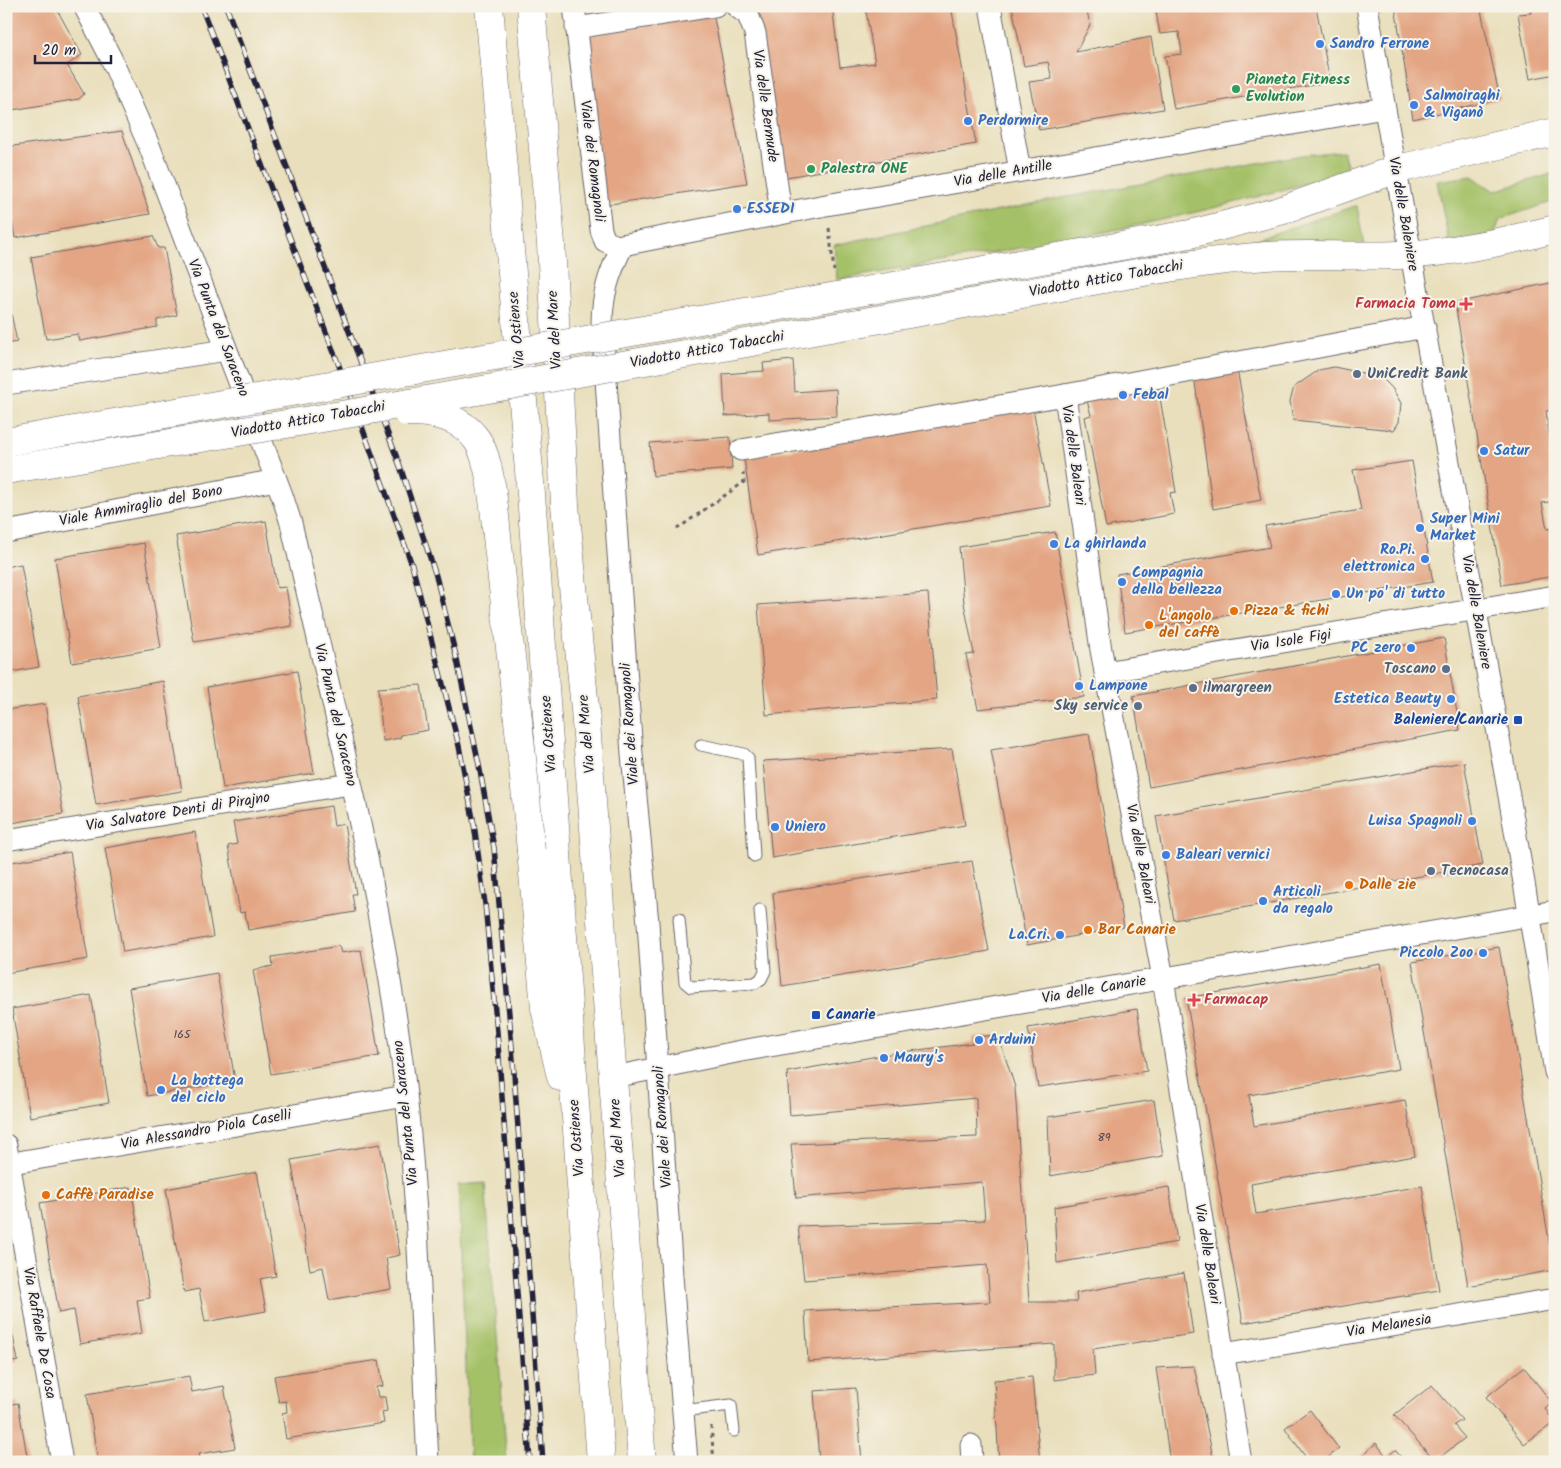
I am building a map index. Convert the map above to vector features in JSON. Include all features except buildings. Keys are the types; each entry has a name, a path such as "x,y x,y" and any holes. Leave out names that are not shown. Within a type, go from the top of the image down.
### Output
{"street":[{"name":"Via Punta del Saraceno","path":"84,6 118,74 150,148 291,523 350,784 382,941 406,1096 428,1462"},
{"name":"Via Ostiense","path":"489,6 532,494 602,1462"},
{"name":"Via del Mare","path":"531,6 550,244 565,506 585,709 642,1462"},
{"name":"Viale dei Romagnoli","path":"574,6 601,230 605,240 611,244 623,245 610,271 605,288 602,323 632,754 648,923 687,1462"},
{"path":"576,28 714,6"},
{"name":"Via delle Bermude","path":"736,6 748,15 755,34 781,213"},
{"path":"990,6 1020,171"},
{"name":"Via delle Baleniere","path":"1367,6 1394,170 1477,611 1530,915 1555,1072"},
{"name":"Via delle Antille","path":"623,245 826,204 1384,108"},
{"name":"Viadotto Attico Tabacchi","path":"6,442 1176,237 1238,223 1285,209 1394,170 1555,132"},
{"name":"Viadotto Attico Tabacchi","path":"6,470 353,413 1179,266 1285,255 1410,255 1454,250 1555,229"},
{"path":"741,450 1064,395 1425,327"},
{"path":"6,384 226,350"},
{"name":"Via delle Baleari","path":"1064,395 1105,672 1163,978 1241,1462"},
{"path":"353,413 419,412 444,416 466,428 481,447 486,462 519,720 545,1008 557,1066 576,1123"},
{"name":"Viale Ammiraglio del Bono","path":"6,532 276,480"},
{"name":"Via Isole Figi","path":"1105,672 1477,611 1555,596"},
{"name":"Via Salvatore Denti di Pirajno","path":"6,840 350,784"},
{"name":"Via delle Canarie","path":"659,1067 1555,911"},
{"path":"614,1077 659,1067"},
{"name":"Via Alessandro Piola Caselli","path":"7,1157 406,1096"},
{"name":"Via Raffaele De Cosa","path":"7,1157 62,1462"},
{"name":"Via Melanesia","path":"1223,1354 1555,1299"}],"lane":[{"path":"702,744 744,754 748,758 754,856"},
{"path":"679,919 685,982 691,986 755,984 765,971 760,910"},
{"path":"682,1411 731,1405 734,1431"}],"path":[{"path":"826,204 835,274"},
{"path":"677,529 744,482 741,450"},
{"path":"710,1408 714,1462"},
{"path":"562,1457 562,1462"}],"green space":[{"path":"1343,151 1348,170 1222,206 1094,234 837,280 834,245 1062,198 1302,155"},
{"path":"1555,173 1555,201 1500,219 1494,235 1449,242 1437,181 1472,176 1494,191"},
{"path":"1357,206 1364,246 1228,249"},
{"path":"485,1183 507,1462 470,1462 458,1185"}],"railway":[{"path":"201,6 356,410 412,565 459,746 474,824 485,904 497,1032 530,1462"},
{"path":"226,6 400,466 436,576 457,660 494,848 512,1047 543,1462"}],"place":[{"name":"Sandro Ferrone","path":"1320,44"},
{"name":"Pianeta Fitness Evolution","path":"1236,89"},
{"name":"Salmoiraghi & Viganò","path":"1414,105"},
{"name":"Perdormire","path":"968,121"},
{"name":"Palestra ONE","path":"811,169"},
{"name":"ESSEDI","path":"737,209"},
{"name":"Farmacia Toma","path":"1466,304"},
{"name":"UniCredit Bank","path":"1357,374"},
{"name":"Febal","path":"1123,395"},
{"name":"Satur","path":"1484,451"},
{"name":"Super Mini Market","path":"1420,528"},
{"name":"La ghirlanda","path":"1054,544"},
{"name":"Ro.Pi. elettronica","path":"1425,559"},
{"name":"Compagnia della bellezza","path":"1122,582"},
{"name":"Un po' di tutto","path":"1336,594"},
{"name":"Pizza & fichi","path":"1234,611"},
{"name":"L'angolo del caffè","path":"1149,625"},
{"name":"PC zero","path":"1411,648"},
{"name":"Toscano","path":"1446,669"},
{"name":"Lampone","path":"1079,686"},
{"name":"ilmargreen","path":"1193,688"},
{"name":"Estetica Beauty","path":"1451,699"},
{"name":"Sky service","path":"1138,706"},
{"name":"Baleniere/Canarie","path":"1518,720"},
{"name":"Luisa Spagnoli","path":"1472,821"},
{"name":"Uniero","path":"775,827"},
{"name":"Baleari vernici","path":"1166,855"},
{"name":"Tecnocasa","path":"1431,871"},
{"name":"Dalle zie","path":"1349,885"},
{"name":"Articoli da regalo","path":"1263,901"},
{"name":"Bar Canarie","path":"1088,930"},
{"name":"La.Cri.","path":"1060,935"},
{"name":"Piccolo Zoo","path":"1483,953"},
{"name":"Farmacap","path":"1194,1000"},
{"name":"Canarie","path":"816,1015"},
{"name":"Arduini","path":"979,1040"},
{"name":"Maury's","path":"884,1058"},
{"name":"La bottega del ciclo","path":"161,1090"},
{"name":"Caffè Paradise","path":"46,1195"}]}
